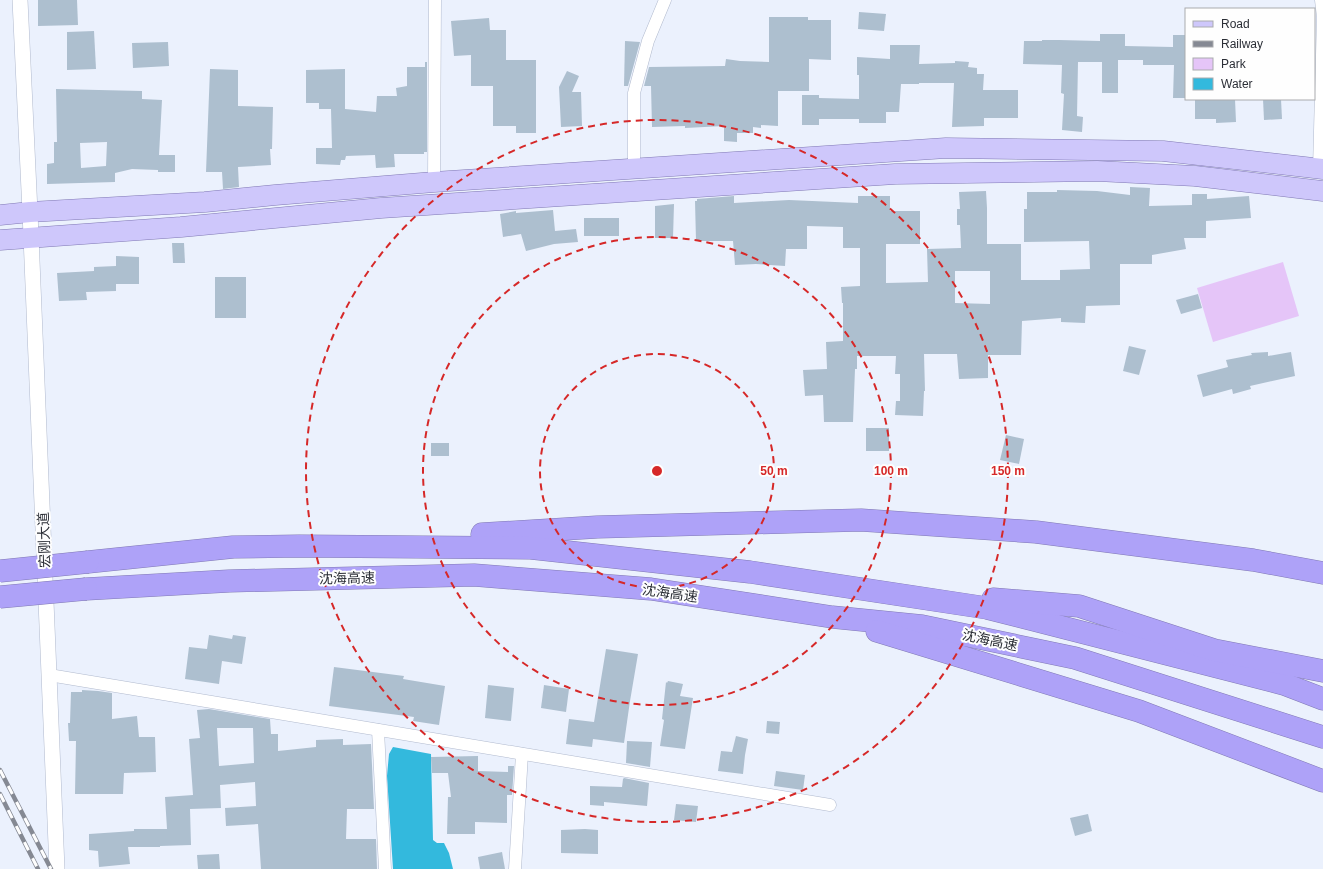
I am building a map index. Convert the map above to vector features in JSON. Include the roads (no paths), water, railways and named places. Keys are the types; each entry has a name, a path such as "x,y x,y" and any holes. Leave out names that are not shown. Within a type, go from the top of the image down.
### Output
{"highway":[{"path":"299,546 597,527 861,520 1036,532 1253,560 1323,573"},
{"name":"沈海高速","path":"0,571 233,547 299,546 531,548 750,572 987,608 1284,684 1323,699"},
{"name":"沈海高速","path":"0,597 86,589 229,581 474,575 651,589 832,617 922,626 1075,658 1323,737"},
{"path":"838,586 1079,606 1214,650 1323,671"},
{"path":"832,617 1139,711 1323,781"}],"main road":[{"path":"0,215 205,202 434,182 634,170 946,148 1163,151 1321,169"},
{"path":"0,240 181,227 381,208 895,174 1097,171 1195,176 1323,191"}],"street":[{"name":"宏刚大道","path":"20,0 57,869"},
{"path":"434,182 435,0"},
{"path":"634,170 634,93 648,41 665,0"},
{"path":"1321,0 1323,17 1321,169"},
{"path":"49,675 830,805"},
{"path":"378,730 385,869"},
{"path":"515,869 522,754"}],"water":[{"path":"393,747 431,754 433,840 437,843 444,843 449,853 453,869 393,869 387,776 389,754"}],"railway":[{"path":"0,770 51,869"},
{"path":"0,794 38,869"}]}
